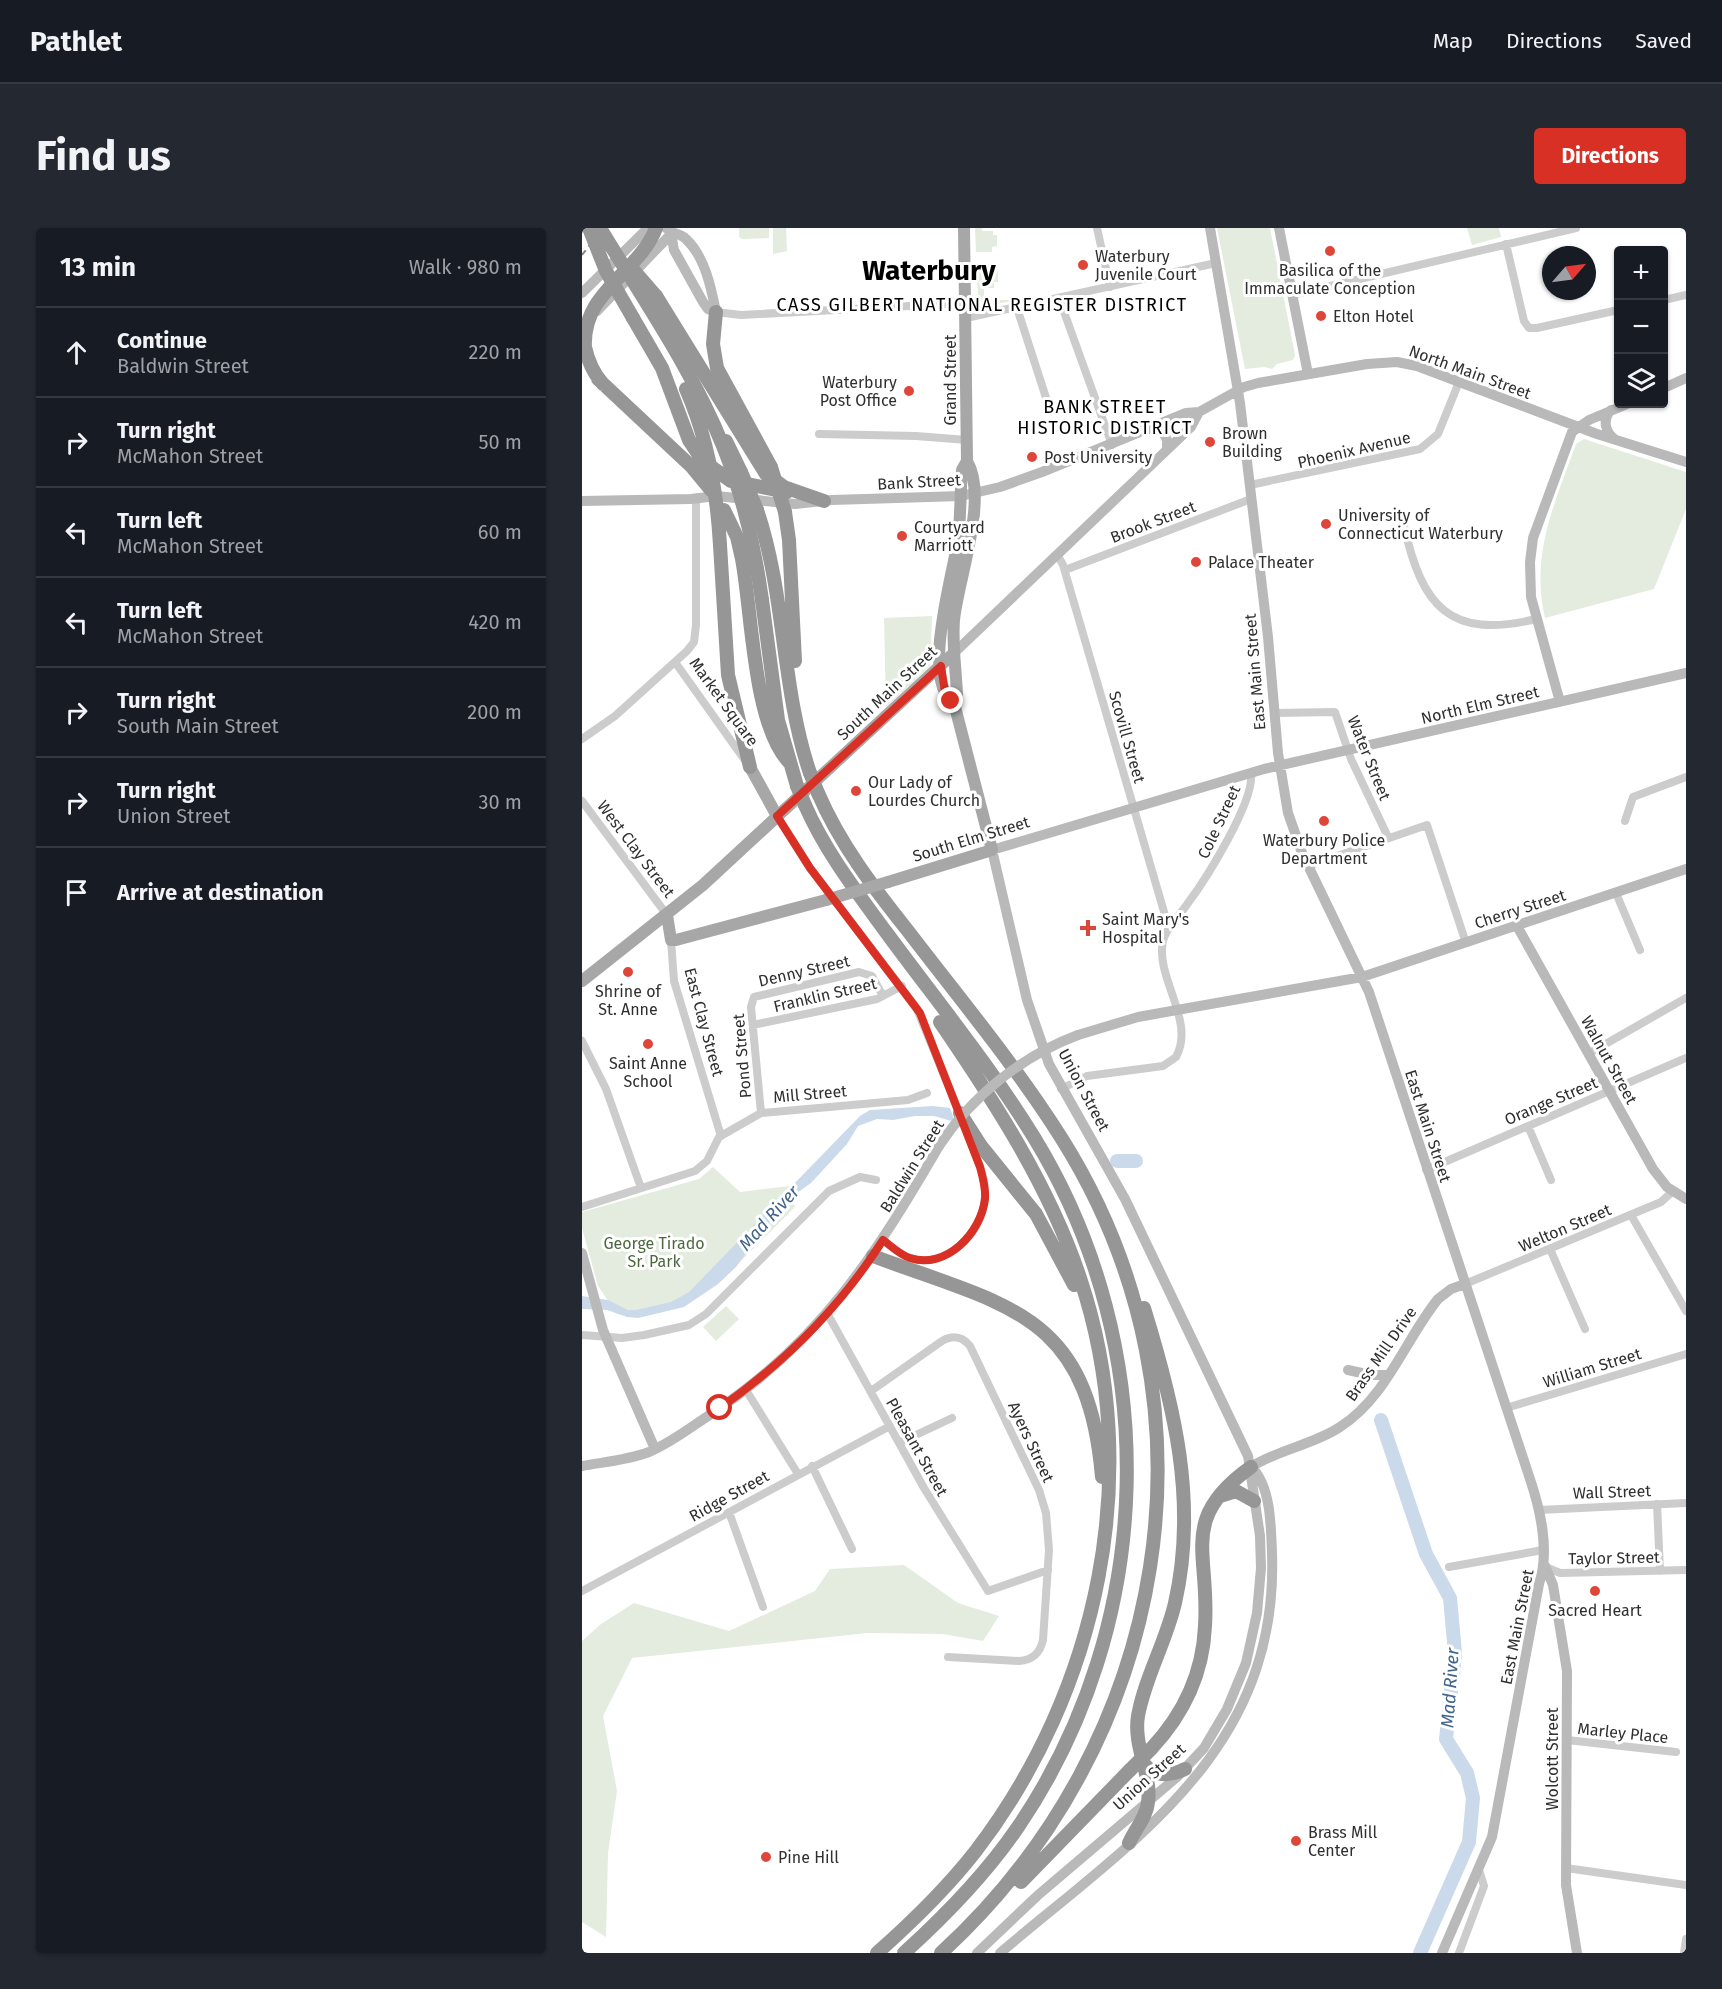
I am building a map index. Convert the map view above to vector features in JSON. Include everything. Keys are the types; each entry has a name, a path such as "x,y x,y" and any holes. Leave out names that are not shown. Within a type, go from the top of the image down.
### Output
{"highway":[{"path":"589,228 606,271 662,368 689,440 703,461 712,470 731,481 824,501"},
{"path":"600,228 651,300 758,465 775,481 807,496"},
{"path":"600,228 715,420 758,510 776,585 797,731 818,793 840,837 862,872 1053,1124 1091,1191 1127,1278 1149,1369 1157,1443 1156,1515 1146,1598 1125,1676 1090,1761 1043,1839 995,1900 941,1953"},
{"path":"603,384 594,372 587,354 584,321 594,301 649,242 656,228"},
{"path":"651,300 672,348 714,426 732,469 750,535 762,600 775,704 789,762 805,805 833,859 1024,1122 1052,1168 1078,1222 1102,1290 1115,1344 1125,1414 1128,1483 1123,1550 1113,1607 1096,1668 1071,1732 1038,1796 1005,1845 964,1895 904,1953"},
{"path":"716,312 714,349 717,368 771,467 785,512 801,711 797,731"},
{"path":"672,348 707,453 716,498 728,675 750,767"},
{"path":"582,367 692,468 724,510 736,534 742,559 766,712 774,741 789,762"},
{"path":"877,1953 933,1900 966,1863 1002,1814 1028,1773 1069,1684 1085,1637 1098,1577 1108,1510 1110,1470 1106,1397 1083,1287 1058,1222 1007,1128 940,1021 931,994"},
{"path":"960,1113 981,1146 1044,1227 1067,1270 1095,1338"},
{"path":"873,1256 1016,1312 1046,1334 1068,1359 1088,1398 1099,1447 1103,1504 1098,1577"},
{"path":"1127,1278 1142,1300 1166,1383 1180,1445 1185,1497 1184,1548 1176,1600 1138,1715 1137,1735 1146,1753 1148,1768 1161,1774 1173,1774 1185,1769"},
{"path":"995,1900 1014,1890 1146,1753 1184,1706 1200,1661 1206,1615 1202,1533 1207,1514 1216,1499 1251,1467"},
{"path":"1216,1499 1236,1491 1254,1501"},
{"path":"1129,1843 1144,1816 1148,1801 1146,1753"}],"main road":[{"path":"582,292 648,228"},
{"name":"Grand Street","path":"941,666 941,622 972,472 967,460 964,228"},
{"name":"East Main Street","path":"1210,228 1238,390 1268,637 1280,766 1292,826 1308,866 1362,977 1539,1510 1545,1566 1539,1584 1495,1825 1479,1869 1442,1953"},
{"path":"1279,228 1308,374"},
{"path":"584,321 608,300 671,230"},
{"path":"671,230 684,238 697,254 710,282 716,312"},
{"path":"671,230 674,250 703,302 708,309 716,312"},
{"name":"North Main Street","path":"1238,390 1258,383 1308,374 1373,363 1397,362 1460,382 1616,441 1686,462"},
{"path":"1668,386 1686,378"},
{"name":"Bank Street","path":"582,501 696,499 724,496 791,504 967,495 1010,484 1112,445 1188,412 1199,412 1238,390"},
{"path":"1560,702 1536,619 1530,580 1533,538 1569,439 1577,427 1614,409"},
{"path":"1614,409 1608,414 1606,423 1609,434 1616,441"},
{"name":"South Main Street","path":"582,981 667,915 941,666 1191,427 1199,412"},
{"path":"1151,428 1157,428 1163,432 1167,448"},
{"name":"Grand Street","path":"954,652 955,614 969,551 967,495"},
{"name":"Union Street","path":"954,652 957,696 954,703"},
{"name":"Union Street","path":"941,666 946,695 954,703 1033,1019 1061,1089 1125,1199 1238,1432 1251,1467 1260,1476 1272,1546 1271,1594 1257,1642 1245,1698 1216,1752 1181,1795 1129,1843 1000,1953"},
{"name":"North Elm Street","path":"1280,766 1686,673"},
{"name":"South Elm Street","path":"671,940 826,900 1280,766"},
{"name":"Market Square","path":"750,767 777,816"},
{"name":"Cherry Street","path":"1362,977 1686,869"},
{"name":"East Clay Street","path":"667,915 671,940"},
{"name":"Walnut Street","path":"1517,926 1653,1169 1673,1191 1686,1199"},
{"name":"Baldwin Street","path":"582,1466 624,1459 655,1449 746,1390 827,1313 873,1256 939,1146 971,1106 996,1083 1044,1051 1078,1035 1124,1021 1362,977"},
{"path":"582,1253 604,1331 655,1449"},
{"name":"Brass Mill Drive","path":"1251,1467 1274,1454 1318,1439 1341,1427 1366,1405 1438,1299 1451,1289 1465,1284"},
{"path":"1348,1370 1371,1375 1388,1375"},
{"name":"Union Street","path":"977,1953 1037,1896 1185,1769 1204,1748 1224,1715 1257,1642 1261,1568 1250,1479 1251,1467"},
{"name":"Wolcott Street","path":"1545,1566 1553,1585 1565,1661 1566,1868 1568,1907 1577,1953"}],"street":[{"path":"1097,228 1110,287"},
{"path":"1292,295 1576,228"},
{"path":"1506,244 1524,321 1529,328 1614,311"},
{"path":"966,318 1216,263"},
{"path":"1668,299 1686,295"},
{"path":"1059,298 1112,445"},
{"path":"716,312 741,315 966,303"},
{"path":"1017,308 1050,410"},
{"name":"Phoenix Avenue","path":"1250,485 1420,449 1438,434 1460,382"},
{"path":"819,434 915,435 967,440"},
{"name":"Market Square","path":"696,499 696,632 692,645 675,662 750,767"},
{"name":"Brook Street","path":"1065,570 1251,499"},
{"path":"1404,526 1412,562 1421,583 1433,600 1448,613 1464,621 1486,626 1536,619"},
{"name":"Scovill Street","path":"1057,554 1065,570 1169,929"},
{"path":"582,739 608,722 675,662"},
{"name":"Water Street","path":"1274,713 1334,711 1348,751 1388,837"},
{"name":"Cole Street","path":"1176,1011 1162,949 1163,940 1218,861 1250,789 1251,773"},
{"path":"1625,821 1633,797 1686,777"},
{"name":"West Clay Street","path":"582,801 667,915"},
{"path":"777,816 810,868 902,986 926,1026 960,1113 985,1187 983,1208 974,1231 951,1251 925,1260 908,1257 883,1240"},
{"path":"1308,866 1422,825 1428,827 1466,943"},
{"path":"1616,893 1640,950"},
{"name":"East Clay Street","path":"671,940 674,981 721,1136"},
{"name":"Denny Street","path":"754,997 859,972 872,976 883,996"},
{"name":"Franklin Street","path":"753,1025 883,996 902,986"},
{"name":"Pond Street","path":"754,997 751,1002 761,1113"},
{"path":"1588,1054 1686,998"},
{"path":"1061,1089 1091,1075 1170,1063 1178,1054 1181,1045 1176,1011"},
{"path":"582,1041 606,1089 641,1188"},
{"name":"Orange Street","path":"1426,1170 1686,1058"},
{"name":"Mill Street","path":"721,1136 761,1113 908,1100 927,1093"},
{"path":"1528,1126 1551,1180"},
{"path":"582,1207 697,1170 707,1161 714,1144 721,1136"},
{"path":"582,1335 604,1331 644,1335 697,1321 829,1191 860,1177 876,1180"},
{"name":"Welton Street","path":"1465,1284 1631,1215 1664,1200 1673,1191"},
{"path":"1631,1215 1686,1311"},
{"path":"1550,1249 1585,1329"},
{"name":"Pleasant Street","path":"827,1313 939,1514 988,1591 1048,1570"},
{"name":"Ayers Street","path":"871,1391 942,1341 959,1337 970,1346 1039,1490 1048,1525 1048,1570 1041,1647 1033,1658 1019,1661 948,1657"},
{"name":"William Street","path":"1506,1408 1686,1354"},
{"path":"746,1390 798,1474"},
{"path":"899,1443 952,1418"},
{"name":"Ridge Street","path":"582,1591 890,1426"},
{"path":"812,1466 852,1549"},
{"name":"Wall Street","path":"1539,1510 1686,1503"},
{"path":"1658,1504 1660,1571"},
{"path":"729,1512 763,1607"},
{"path":"1449,1567 1543,1550"},
{"name":"Taylor Street","path":"1545,1566 1560,1573 1686,1570"},
{"name":"Marley Place","path":"1567,1740 1676,1752"},
{"path":"1566,1868 1686,1885"},
{"name":"East Main Street","path":"1459,1953 1484,1886 1479,1869"},
{"path":"1684,1953 1686,1939"}],"green space":[{"path":"739,228 769,228 769,238 742,239 739,237"},
{"path":"773,228 786,228 787,251 773,254"},
{"path":"975,228 982,228 982,231 993,231 993,235 997,235 997,246 992,247 992,252 976,252"},
{"path":"1217,228 1270,228 1295,355 1293,360 1277,364 1272,369 1264,367 1245,369"},
{"path":"1467,228 1499,228 1501,237 1472,245"},
{"path":"998,266 998,282 994,282 994,288 984,288 984,300 1017,300 979,307 976,267"},
{"path":"1584,439 1686,472 1686,509 1654,589 1545,618 1541,595 1541,572 1547,529 1576,444"},
{"path":"932,616 930,666 886,707 884,618"},
{"name":"George Tirado Sr. Park","path":"713,1167 740,1192 790,1186 795,1207 722,1280 650,1312 617,1314 598,1286 582,1228 582,1212 699,1179"},
{"path":"726,1306 739,1319 716,1341 703,1327"},
{"path":"904,1565 958,1603 999,1616 983,1641 943,1634 867,1633 632,1658 603,1716 617,1791 608,1853 606,1937 582,1922 582,1641 601,1624 634,1603 729,1631 815,1591 830,1569"}],"water":[{"path":"933,1106 950,1108 955,1122 934,1116 915,1116 893,1120 877,1119 858,1126 847,1144 811,1183 783,1203 782,1212 768,1223 736,1267 718,1284 684,1307 638,1318 607,1310 582,1309 582,1296 608,1300 628,1310 636,1310 671,1302 689,1292 860,1116 870,1110"}],"waterway":[{"name":"Mad River","path":"1117,1161 1136,1161"},
{"name":"Mad River","path":"1381,1420 1426,1554 1450,1598 1455,1653 1446,1739 1467,1773 1473,1798 1469,1842 1420,1953"}],"railway":[{"path":"582,255 603,228"}],"place":[{"name":"Basilica of the Immaculate Conception","path":"1330,251"},
{"name":"Waterbury Juvenile Court","path":"1083,265"},
{"name":"Elton Hotel","path":"1321,316"},
{"name":"Waterbury Post Office","path":"909,391"},
{"name":"Brown Building","path":"1210,442"},
{"name":"Post University","path":"1032,457"},
{"name":"University of Connecticut Waterbury","path":"1326,524"},
{"name":"Courtyard Marriott","path":"902,536"},
{"name":"Palace Theater","path":"1196,562"},
{"name":"Our Lady of Lourdes Church","path":"856,791"},
{"name":"Waterbury Police Department","path":"1324,821"},
{"name":"Saint Mary's Hospital","path":"1088,928"},
{"name":"Shrine of St. Anne","path":"628,972"},
{"name":"Saint Anne School","path":"648,1044"},
{"name":"Sacred Heart","path":"1595,1591"},
{"name":"Brass Mill Center","path":"1296,1841"},
{"name":"Pine Hill","path":"766,1857"}],"district":[{"name":"Waterbury","path":"929,270"},
{"name":"CASS GILBERT NATIONAL REGISTER DISTRICT","path":"982,305"},
{"name":"BANK STREET HISTORIC DISTRICT","path":"1105,417"}],"route":[{"path":"720,1408 756,1382 808,1333 849,1288 883,1240 910,1258 919,1260 937,1258 961,1245 974,1231 982,1214 985,1192 980,1167 920,1013 908,994 810,868 792,843 777,816 941,666 945,692 951,701"}]}
